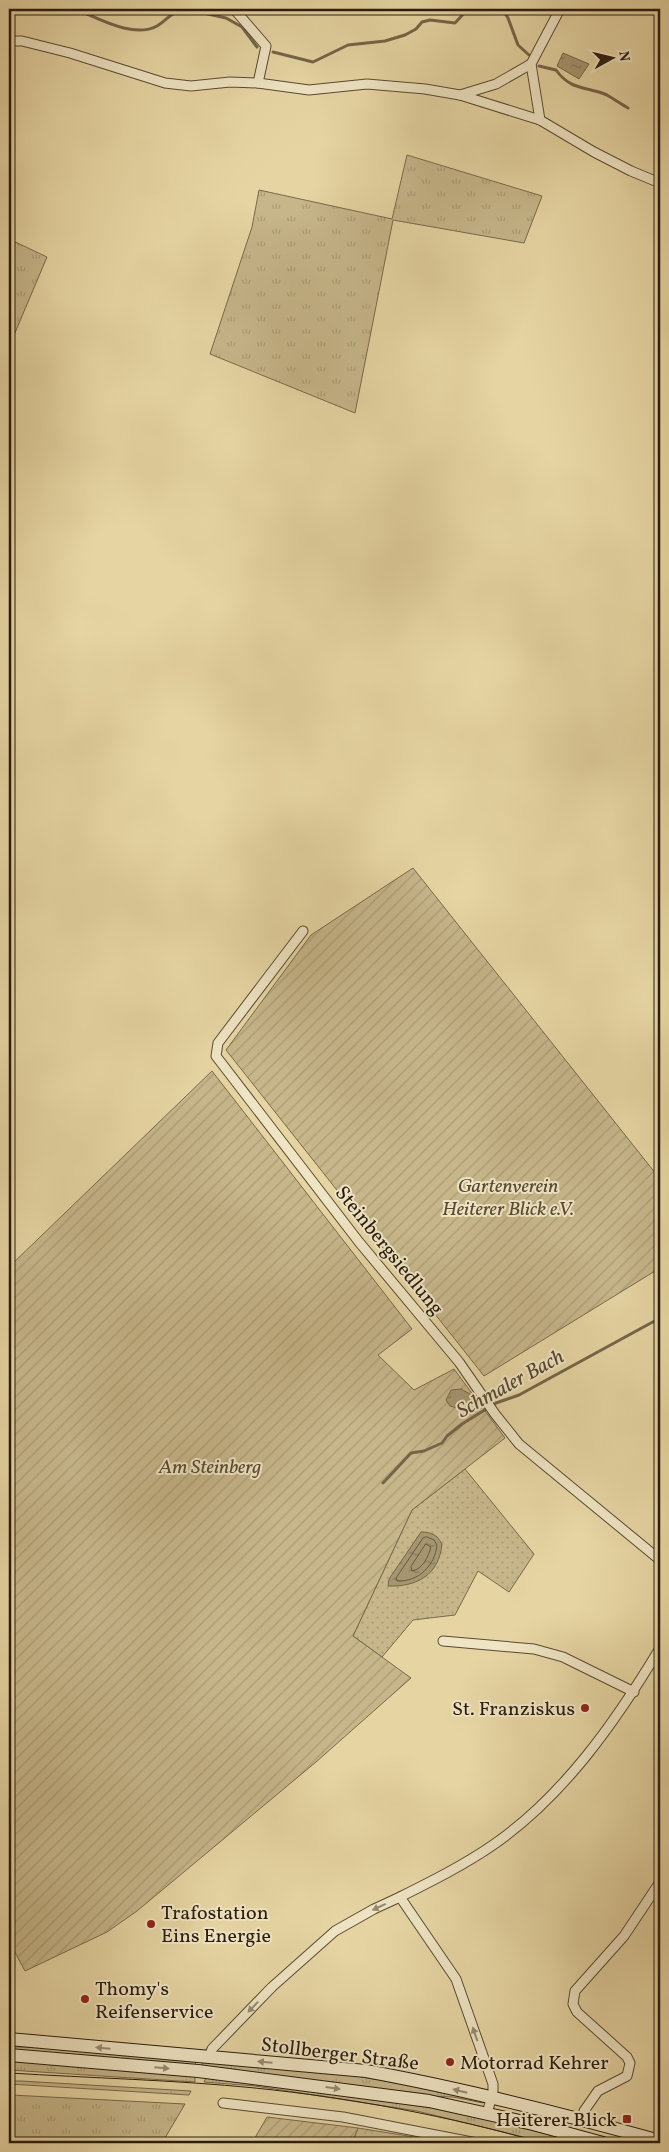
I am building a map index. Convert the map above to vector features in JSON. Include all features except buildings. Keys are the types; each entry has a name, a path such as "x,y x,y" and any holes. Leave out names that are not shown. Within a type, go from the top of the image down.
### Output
{"main road":[{"name":"Stollberger Straße","path":"9,2039 366,2072 421,2081 582,2119 660,2140"},
{"name":"Stollberger Straße","path":"9,2055 198,2071 288,2081 429,2101 603,2143"}],"street":[{"path":"234,9 266,46 258,83"},
{"path":"460,95 496,84 532,64 560,9"},
{"path":"9,41 22,41 70,53 165,83 191,86 230,82 258,83 309,90 368,84 460,95 540,120 630,171 660,183"},
{"path":"532,64 540,120"},
{"name":"Steinbergsiedlung","path":"303,931 218,1044 216,1056 359,1242 459,1362 519,1444 660,1560"},
{"path":"443,1641 534,1649 563,1657 634,1692"},
{"path":"210,2057 212,2049 272,1987 335,1931 467,1862 520,1824 578,1766 634,1692 660,1648"},
{"path":"582,2119 584,2111 598,2091 627,2076 630,2063 628,2057 576,2012 573,2004 575,1991 624,1936 660,1882"},
{"path":"400,1897 456,1979 493,2084 492,2098 487,2114"},
{"path":"223,2103 343,2117 477,2143"}],"green space":[{"path":"407,155 542,196 524,243 393,220 355,413 210,354 252,227 259,190 392,219"},
{"path":"9,239 47,257 9,347"},
{"name":"Gartenverein Heiterer Blick e.V.","path":"413,868 660,1179 660,1268 484,1376 226,1050 311,935"},
{"name":"Am Steinberg","path":"212,1071 412,1329 378,1355 414,1390 454,1369 505,1438 412,1510 353,1636 411,1678 316,1762 137,1911 107,1932 25,1971 9,1941 9,1267"},
{"path":"465,1469 534,1554 509,1592 478,1571 455,1615 413,1620 382,1657 353,1636 412,1510"},
{"path":"9,2047 36,2047 196,2060 195,2066 9,2050"},
{"path":"9,2060 195,2076 195,2082 9,2070"},
{"path":"202,2061 345,2074 420,2087 484,2101 483,2103 453,2097 422,2096 202,2066"},
{"path":"206,2078 440,2108 486,2118 579,2143 548,2143 417,2111 255,2086 204,2082"},
{"path":"9,2081 191,2091 189,2095 9,2084"},
{"path":"11,2095 185,2104 162,2143 9,2143"},
{"path":"267,2117 358,2128 352,2143 252,2143"},
{"path":"358,2128 452,2143 352,2143"}],"water":[{"path":"563,53 589,64 579,79 557,66"},
{"path":"461,1389 470,1394 473,1401 465,1410 450,1406 446,1400 451,1390"},
{"path":"421,1532 434,1535 442,1544 436,1564 425,1577 417,1581 399,1586 388,1586 389,1579"}],"waterway":[{"path":"75,9 116,26 137,30 157,26 173,14 184,9"},
{"path":"185,9 226,18 242,27 257,47"},
{"path":"273,52 313,62 348,45 385,41 405,35 416,29 422,22 430,20 455,23 468,9"},
{"path":"502,9 508,18 518,45 529,55"},
{"path":"539,66 556,70 567,82 607,95 628,108"},
{"name":"Schmaler Bach","path":"383,1483 411,1453 424,1451 442,1443 447,1436 462,1424 496,1403 519,1395 660,1318"}],"tram line":[{"path":"9,2073 194,2083 291,2092 436,2116 543,2143"}],"place":[{"name":"St. Franziskus","path":"585,1708"},
{"name":"Trafostation Eins Energie","path":"151,1924"},
{"name":"Thomy's Reifenservice","path":"85,1999"},
{"name":"Motorrad Kehrer","path":"450,2062"},
{"name":"Heiterer Blick","path":"627,2119"}]}
